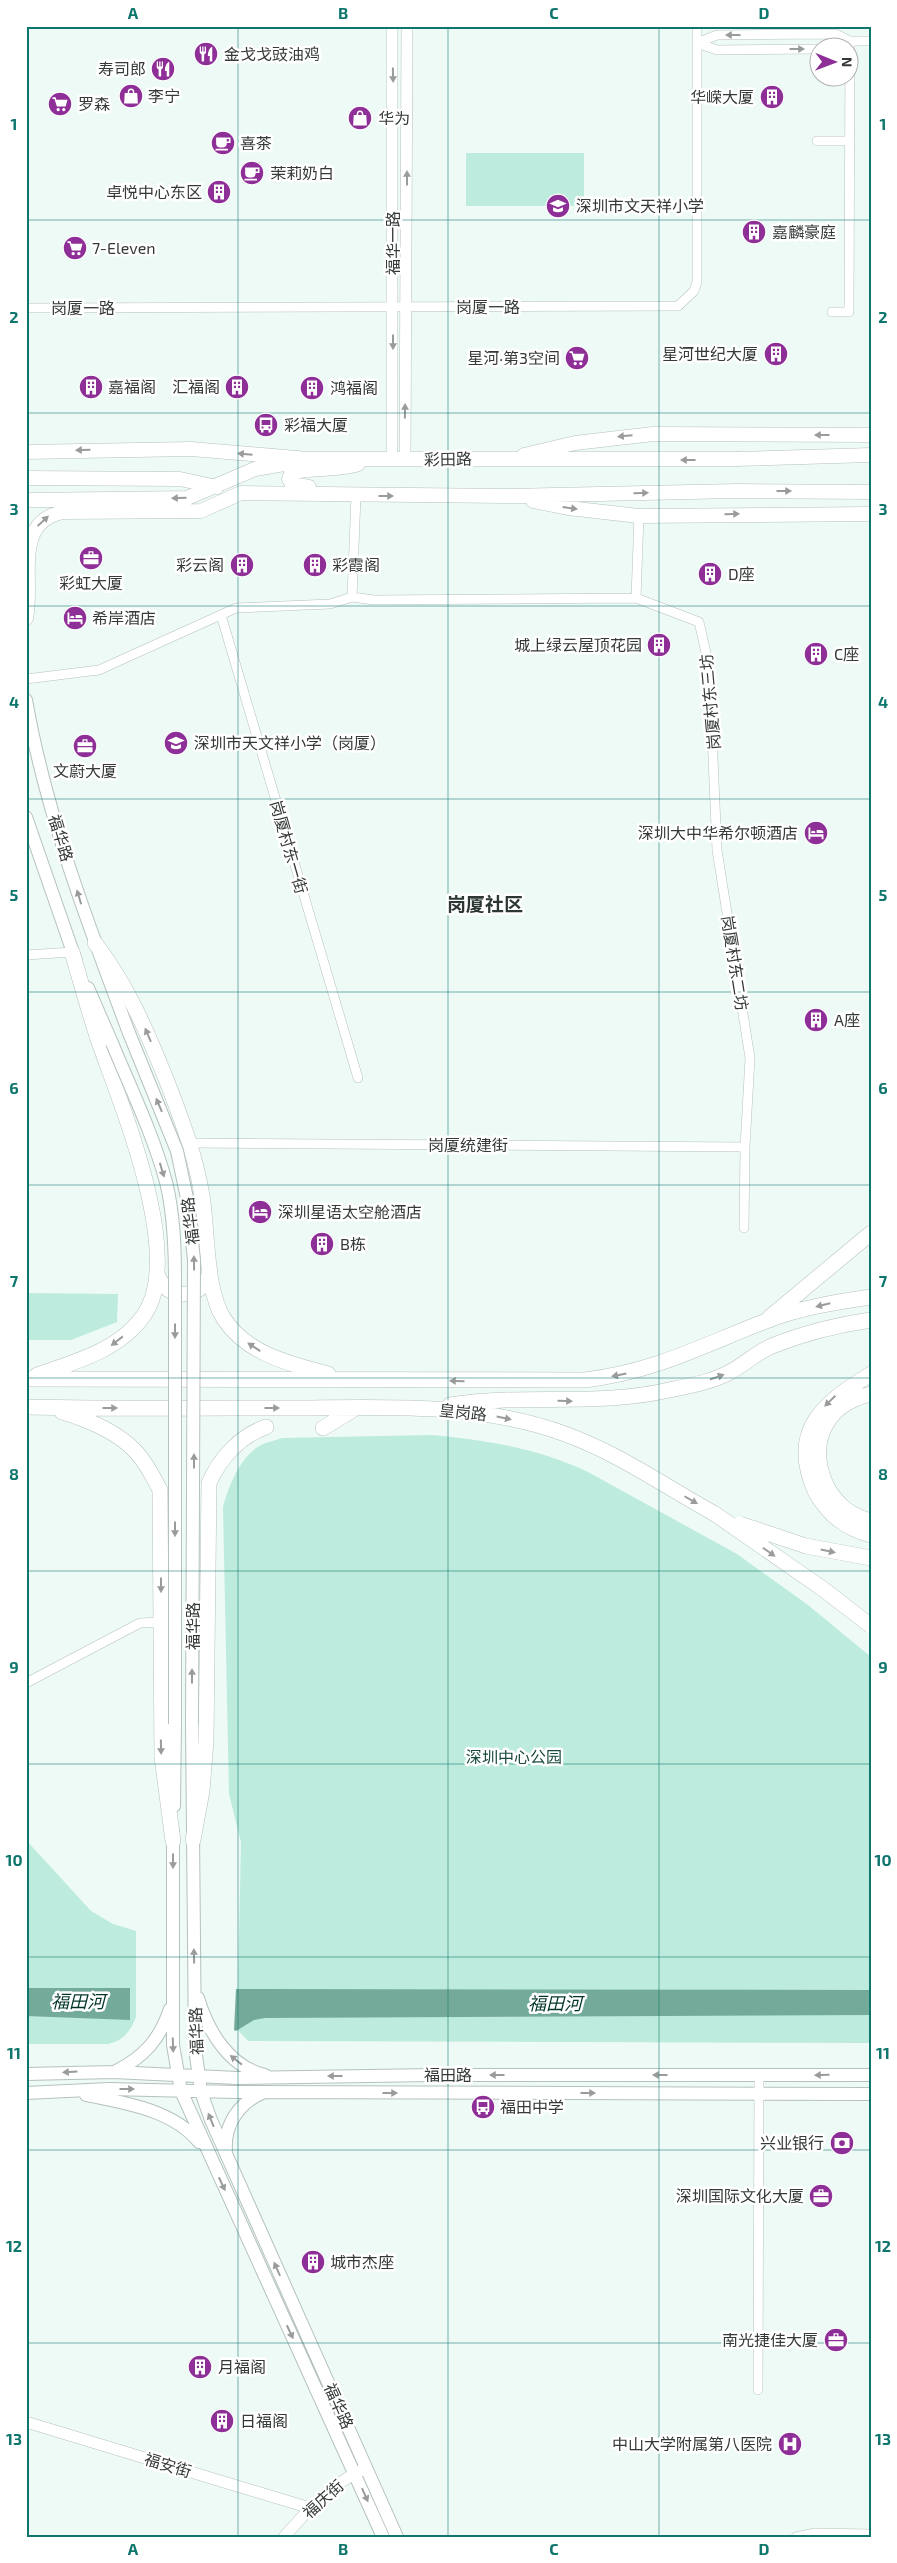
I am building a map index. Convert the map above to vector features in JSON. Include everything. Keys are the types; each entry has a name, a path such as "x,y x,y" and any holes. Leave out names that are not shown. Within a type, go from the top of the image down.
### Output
{"highway":[{"path":"95,943 131,997 190,1143 202,1196 210,1270 216,1302 230,1327 265,1354 349,1380"},
{"path":"72,952 94,1027 144,1169 152,1213 159,1279 169,1291 184,1295 199,1290 209,1278 210,1270"},
{"path":"766,1321 871,1233"},
{"path":"26,1379 82,1360 110,1346 131,1330 144,1315 153,1299 157,1271"},
{"name":"皇岗路","path":"26,1379 568,1382 617,1376 666,1363 766,1321 831,1303 871,1297"},
{"path":"429,1409 496,1400 611,1399 670,1390 730,1372 770,1347 836,1326 871,1320"},
{"path":"871,1374 834,1397 813,1425 808,1436 806,1459 807,1471 822,1491 843,1508 871,1521"},
{"path":"871,1394 841,1408 825,1426 818,1452 822,1491 832,1516 843,1524 871,1535"},
{"name":"皇岗路","path":"26,1407 356,1407 429,1409 504,1418 565,1434 621,1460 715,1514 753,1529 806,1546 871,1558"},
{"path":"323,1428 356,1407"},
{"path":"46,1408 75,1416 122,1440 137,1453 160,1490 162,1509 162,1758 173,1841"},
{"path":"193,1840 202,1791 206,1740 209,1483 214,1471 243,1438 254,1431 266,1427"},
{"path":"162,1509 172,1498 187,1494 202,1500 208,1513"},
{"path":"715,1514 823,1589 871,1626"}],"main road":[{"path":"508,458 575,443 654,434 871,435"},
{"name":"彩田路","path":"26,452 191,449 308,459 508,458 547,461 736,460 871,455"},
{"path":"26,500 187,498 255,469 308,459"},
{"path":"326,494 317,489 292,484 289,479 291,474 302,470 338,469 371,459"},
{"path":"26,478 180,479 241,493 356,496 505,496 736,491 871,492"},
{"path":"26,618 29,544 34,530 49,515 62,512 201,511 241,493"},
{"path":"505,496 568,508 639,516 869,513"},
{"name":"福华路","path":"26,700 53,811 95,943 176,1151 192,1227 194,1260 192,1724 194,1984 195,2048 201,2092 361,2471 383,2537"},
{"name":"福华路","path":"26,817 72,952 153,1141 166,1183 172,1224 175,1281 173,2045 181,2091 207,2152 361,2471 397,2537"},
{"path":"194,1984 210,2028 226,2050 247,2068 258,2073 280,2078"},
{"path":"114,2072 136,2060 148,2050 159,2036 173,1998"},
{"name":"福田路","path":"26,2074 114,2072 280,2078 434,2075 871,2075"},
{"name":"福田路","path":"26,2093 109,2089 201,2092 871,2094"},
{"path":"73,2092 133,2105 159,2114 193,2135 207,2152"},
{"path":"226,2155 226,2137 235,2116 250,2100 267,2092"}],"street":[{"name":"福华一路","path":"392,26 393,308 399,460"},
{"name":"福华一路","path":"399,460 406,308 407,26"},
{"name":"岗厦一路","path":"26,308 678,306 688,298 697,282 698,270 698,26"},
{"path":"697,43 718,35 836,34 844,38"},
{"path":"697,43 717,50 810,49"},
{"path":"832,312 849,312 850,88"},
{"path":"817,141 850,141"},
{"path":"352,597 356,496"},
{"path":"26,680 99,670 236,608 330,604 352,597 374,600 636,598 639,516"},
{"name":"岗厦村东三坊","path":"636,598 699,622 709,666 717,850"},
{"name":"岗厦村东一街","path":"221,615 358,1078"},
{"name":"岗厦村东二坊","path":"717,850 750,1058 745,1147 744,1228"},
{"path":"26,954 72,952"},
{"name":"岗厦统建街","path":"190,1143 745,1147"},
{"path":"26,1683 140,1623 161,1622"},
{"path":"758,2390 759,2076"},
{"name":"福安街","path":"26,2422 310,2508"},
{"name":"福庆街","path":"284,2537 310,2508 337,2485 361,2471"},
{"path":"796,2537 815,2533 871,2534"}],"green space":[{"path":"466,153 584,153 584,206 466,206"},
{"path":"26,1293 118,1294 117,1322 71,1340 26,1340"},
{"name":"深圳中心公园","path":"432,1435 512,1446 550,1457 588,1472 737,1554 808,1605 871,1657 871,2043 248,2041 237,2029 241,1842 229,1794 223,1507 225,1499 240,1465 252,1451 259,1446 282,1438"},
{"path":"26,1840 91,1911 113,1924 136,1931 136,2017 129,2031 118,2040 108,2044 26,2044"}],"water":[{"name":"福田河","path":"26,1988 130,1988 130,2020 26,2016"},
{"name":"福田河","path":"236,1989 871,1990 871,2015 265,2018 254,2020 236,2031 234,2030"}],"place":[{"name":"金戈戈豉油鸡","path":"206,54"},
{"name":"寿司郎","path":"163,69"},
{"name":"李宁","path":"131,96"},
{"name":"华嵘大厦","path":"772,97"},
{"name":"罗森","path":"60,104"},
{"name":"华为","path":"360,118"},
{"name":"喜茶","path":"223,143"},
{"name":"茉莉奶白","path":"252,173"},
{"name":"卓悦中心东区","path":"219,192"},
{"name":"深圳市文天祥小学","path":"558,206"},
{"name":"嘉麟豪庭","path":"754,232"},
{"name":"7-Eleven","path":"75,248"},
{"name":"星河世纪大厦","path":"776,354"},
{"name":"星河·第3空间","path":"577,358"},
{"name":"嘉福阁","path":"91,387"},
{"name":"汇福阁","path":"237,387"},
{"name":"鸿福阁","path":"312,388"},
{"name":"彩福大厦","path":"266,425"},
{"name":"彩虹大厦","path":"91,558"},
{"name":"彩云阁","path":"242,565"},
{"name":"彩霞阁","path":"315,565"},
{"name":"D座","path":"710,574"},
{"name":"希岸酒店","path":"75,618"},
{"name":"城上绿云屋顶花园","path":"659,645"},
{"name":"C座","path":"816,654"},
{"name":"深圳市天文祥小学（岗厦）","path":"176,743"},
{"name":"文蔚大厦","path":"85,746"},
{"name":"深圳大中华希尔顿酒店","path":"816,833"},
{"name":"A座","path":"816,1020"},
{"name":"深圳星语太空舱酒店","path":"260,1212"},
{"name":"B栋","path":"322,1244"},
{"name":"福田中学","path":"483,2107"},
{"name":"兴业银行","path":"842,2143"},
{"name":"深圳国际文化大厦","path":"821,2196"},
{"name":"城市杰座","path":"313,2262"},
{"name":"南光捷佳大厦","path":"836,2340"},
{"name":"月福阁","path":"200,2367"},
{"name":"日福阁","path":"222,2421"},
{"name":"中山大学附属第八医院","path":"790,2444"}],"district":[{"name":"岗厦社区","path":"485,904"}]}
